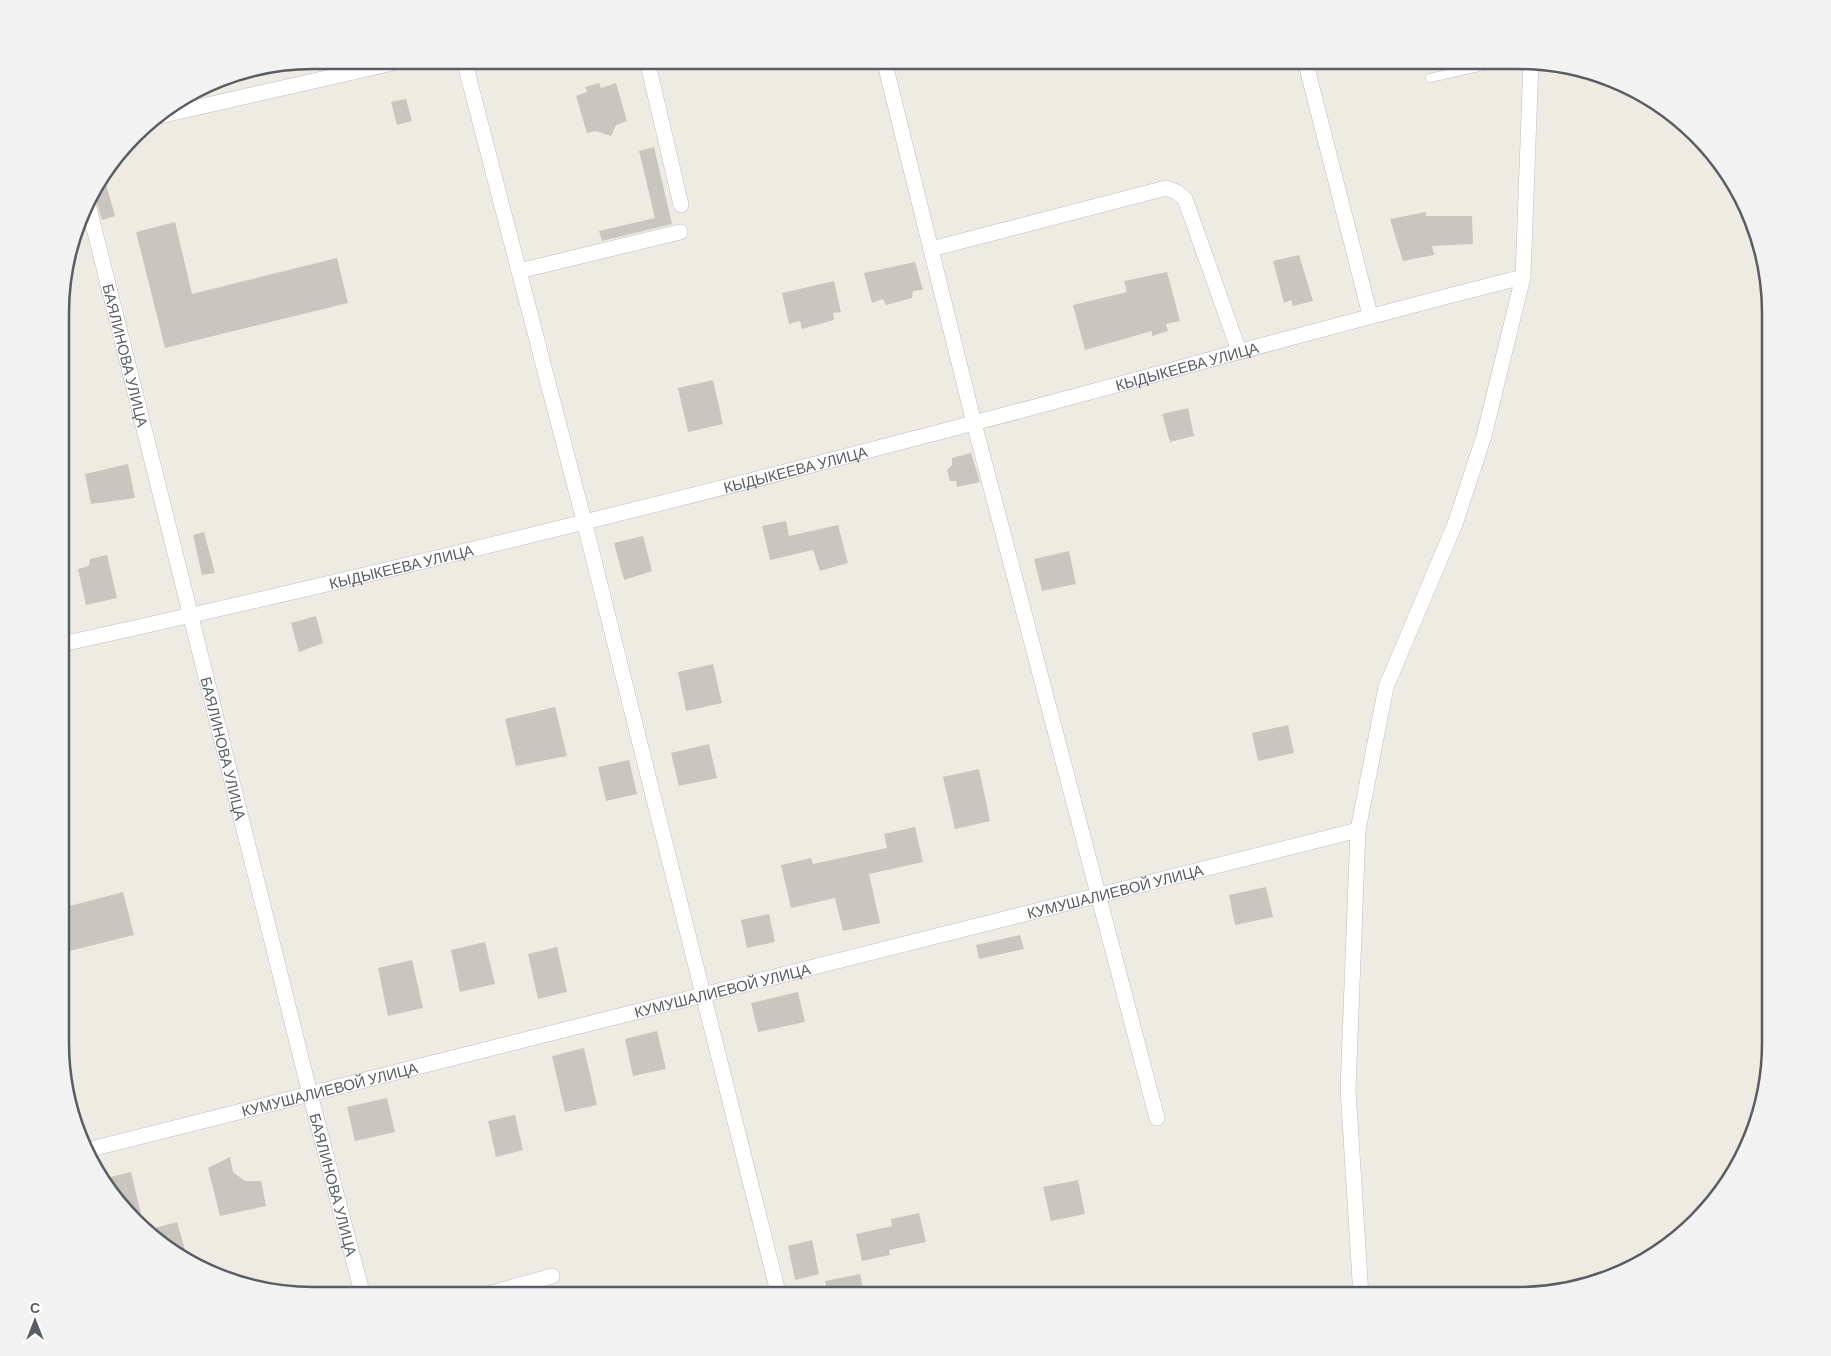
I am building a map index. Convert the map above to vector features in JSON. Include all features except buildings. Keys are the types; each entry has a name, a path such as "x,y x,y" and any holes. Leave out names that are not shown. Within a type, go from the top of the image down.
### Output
{"street":[{"path":"173,113 366,69"},
{"path":"466,69 584,521 777,1287"},
{"path":"649,69 682,205"},
{"path":"886,69 974,423 1157,1118"},
{"path":"1307,69 1370,315"},
{"path":"1360,1287 1348,1089 1358,830 1386,687 1455,524 1484,436 1522,277 1531,69"},
{"path":"931,249 1166,188 1177,192 1185,199 1239,351"},
{"name":"БАЯЛИНОВА УЛИЦА","path":"90,213 310,1094 361,1287"},
{"path":"519,271 680,232"},
{"name":"КЫДЫКЕЕВА УЛИЦА","path":"69,642 191,616 584,521 974,423 1370,315 1522,277"},
{"name":"КУМУШАЛИЕВОЙ УЛИЦА","path":"93,1149 1358,830"},
{"path":"512,1287 552,1276"}],"lane":[{"path":"1430,78 1468,69"}]}
